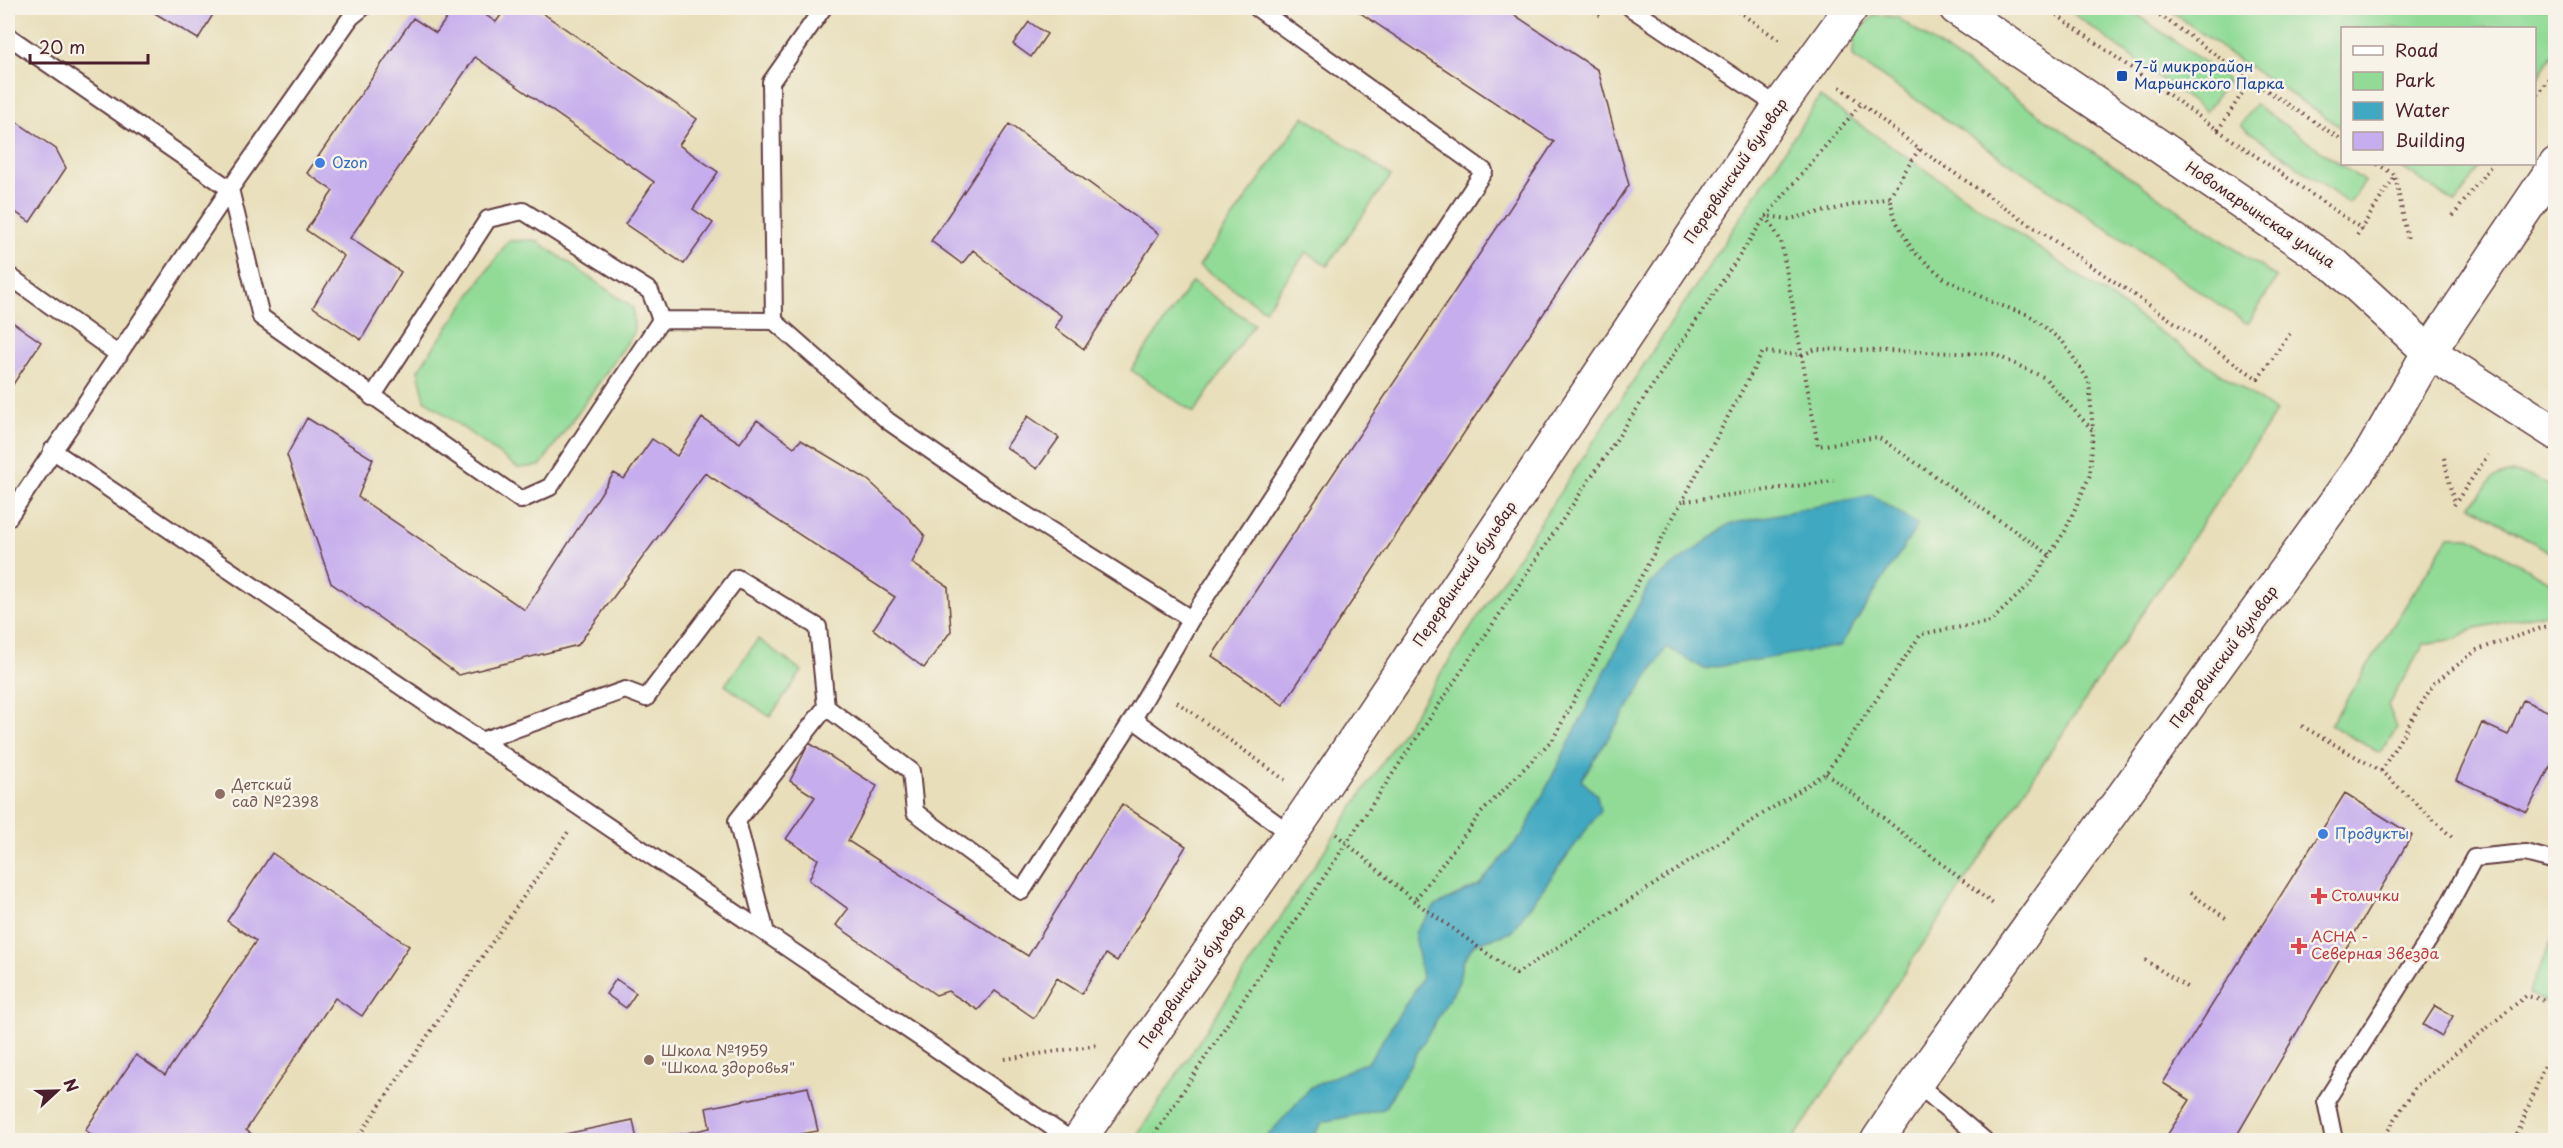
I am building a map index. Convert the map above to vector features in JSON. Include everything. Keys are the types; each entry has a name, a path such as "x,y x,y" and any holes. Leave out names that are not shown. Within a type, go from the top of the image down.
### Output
{"street":[{"name":"Перервинский бульвар","path":"1079,1140 1292,834 1779,107 1851,8"},
{"name":"Новомарьинская улица","path":"1956,8 2337,267 2429,352 2556,433"},
{"name":"Перервинский бульвар","path":"1878,1140 1916,1083 2373,450 2429,352 2556,164"}],"lane":[{"path":"8,518 230,189 351,17 362,8"},
{"path":"774,321 771,82 822,8"},
{"path":"826,707 911,771 915,812 1022,891 1133,719 1191,619 1484,171 1257,8"},
{"path":"1631,8 1779,107"},
{"path":"8,36 230,189 261,317 521,500 550,487 662,320"},
{"path":"372,397 488,219 523,211 650,291 662,320"},
{"path":"8,275 119,356"},
{"path":"662,320 774,321 888,421 999,498 1191,619"},
{"path":"52,450 1071,1140"},
{"path":"481,741 625,690 646,698 737,578 818,627 826,707 737,821 766,933"},
{"path":"1133,719 1292,834"},
{"path":"2334,1140 2326,1101 2438,925 2474,858 2526,853 2556,861"},
{"path":"1916,1083 1984,1140"}],"path":[{"path":"1733,8 1810,62 1919,149 2258,379 2290,333"},
{"path":"2047,8 2362,229"},
{"path":"2150,8 2251,80 2341,139"},
{"path":"2536,99 2556,69"},
{"path":"2218,130 2251,80"},
{"path":"1151,1140 1347,842 1766,216 1861,104"},
{"path":"1766,216 1789,219 1889,197 1919,149"},
{"path":"2378,165 2395,176 2408,240"},
{"path":"2453,216 2491,165"},
{"path":"2354,239 2395,176"},
{"path":"1889,197 1896,221 1913,251 1945,279 1994,303 2028,315 2063,342 2089,381 2093,431 2090,475 2065,531 2031,584 1990,622 1921,633 1826,773 1516,974 1414,901 1481,813 1553,739 1763,352 1802,355 1816,349 1994,354 2045,378 2093,431"},
{"path":"1766,216 1781,242 1818,446 1878,438 2050,555"},
{"path":"2444,458 2454,505 2488,455"},
{"path":"1684,501 1834,481"},
{"path":"2381,771 2434,683 2477,650 2556,623"},
{"path":"2302,726 2381,771 2474,858"},
{"path":"1826,773 1993,904"},
{"path":"356,1140 584,809"},
{"path":"2190,893 2226,919"},
{"path":"2145,960 2188,988"},
{"path":"2382,1140 2416,1086 2526,996 2556,1002"},
{"path":"2515,1140 2556,1038"},
{"path":"962,1066 1100,1045"}],"green space":[{"path":"2066,8 2128,8 2228,80 2206,112"},
{"path":"2167,8 2555,8 2555,50 2536,80 2536,27 2341,27 2341,127 2227,52"},
{"path":"1874,15 1897,17 2277,278 2248,324 1853,57 1854,36"},
{"path":"1820,97 2276,412 1793,1140 1134,1140"},
{"path":"2255,104 2365,182 2349,204 2241,125"},
{"path":"1304,116 1391,176 1327,266 1306,252 1265,310 1199,266"},
{"path":"2398,165 2481,165 2456,203"},
{"path":"536,240 633,308 634,333 540,466 518,468 425,400 418,370 508,241"},
{"path":"1192,282 1254,324 1194,413 1131,370"},
{"path":"2507,473 2532,477 2555,489 2555,555 2471,506 2492,479"},
{"path":"2449,537 2470,537 2555,584 2555,611 2472,629 2456,639 2424,644 2388,705 2397,728 2380,753 2330,725"},
{"path":"758,639 802,671 770,717 725,685"},
{"path":"2554,935 2556,936 2555,1006 2528,994"}],"water":[{"path":"1872,495 1918,525 1840,646 1704,669 1667,647 1581,780 1597,795 1600,811 1511,932 1474,944 1462,963 1459,982 1384,1109 1323,1122 1310,1140 1264,1140 1311,1087 1369,1061 1422,979 1415,933 1435,906 1479,885 1523,834 1649,584 1729,524"}],"building":[{"path":"149,8 217,8 198,39"},
{"path":"454,8 475,8 496,22 506,8 535,8 697,119 679,145 718,172 693,209 713,223 684,264 625,224 654,182 475,57 350,238 401,272 361,340 313,307 344,256 306,230 333,191 307,173 413,18 436,33"},
{"path":"1353,8 1504,8 1598,70 1629,185 1283,705 1212,656 1554,142"},
{"path":"1029,22 1047,34 1031,57 1013,44"},
{"path":"8,116 56,149 66,168 30,222 8,207"},
{"path":"1009,124 1159,234 1084,349 1055,328 1062,316 1005,276 973,250 962,264 931,241"},
{"path":"8,319 41,342 8,392"},
{"path":"1028,416 1059,438 1037,469 1006,447"},
{"path":"307,418 373,459 358,497 525,610 614,473 624,479 652,439 677,456 702,418 740,443 757,420 794,447 801,440 868,480 905,514 925,536 912,563 948,587 951,631 924,668 873,629 895,597 705,473 578,645 459,675 331,583 287,455"},
{"path":"2523,700 2556,715 2556,755 2527,812 2456,780 2482,723 2508,735"},
{"path":"809,743 877,786 848,841 1028,956 1122,804 1186,846 1117,961 1106,954 1082,994 1057,978 1034,1018 995,991 978,1010 948,991 936,995 836,925 848,909 809,880 818,859 786,839 815,797 790,781"},
{"path":"2345,793 2412,835 2237,1135 2245,1140 2164,1140 2190,1100 2163,1083"},
{"path":"272,853 409,946 362,1016 335,998 246,1130 260,1140 100,1140 85,1130 136,1055 165,1075 256,941 227,921"},
{"path":"616,979 636,993 626,1008 606,994"},
{"path":"2435,1006 2453,1016 2442,1036 2423,1025"},
{"path":"808,1087 818,1131 800,1134 801,1140 654,1140 710,1128 706,1108"},
{"path":"633,1120 637,1140 541,1140 541,1139"}],"place":[{"name":"7-й микрорайон Марьинского Парка","path":"2122,76"},
{"name":"Ozon","path":"320,163"},
{"name":"Детский сад №2398","path":"220,794"},
{"name":"Продукты","path":"2323,834"},
{"name":"Столички","path":"2319,896"},
{"name":"АСНА - Северная Звезда","path":"2299,946"},
{"name":"Школа №1959 \"Школа здоровья\"","path":"649,1060"}]}
